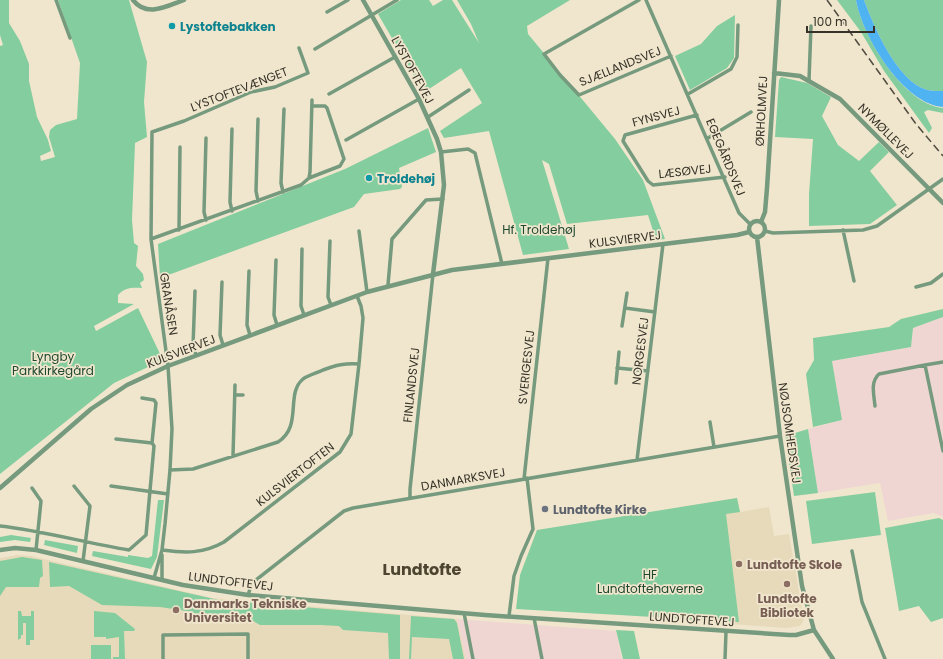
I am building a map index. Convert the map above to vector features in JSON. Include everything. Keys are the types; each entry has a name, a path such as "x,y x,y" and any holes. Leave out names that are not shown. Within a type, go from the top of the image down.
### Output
{"street":[{"path":"56,0 70,38"},
{"path":"133,0 138,6 149,11 184,0"},
{"path":"327,12 348,0"},
{"name":"LYSTOFTEVEJ","path":"363,0 419,99 428,117 441,152 444,174 443,199 433,274"},
{"path":"315,49 397,0"},
{"name":"SJÆLLANDSVEJ","path":"639,0 544,54 560,75 579,95 671,56"},
{"name":"EGEGÅRDSVEJ","path":"646,0 708,138 739,213 750,224"},
{"name":"ØRHOLMVEJ","path":"761,222 765,212 779,0"},
{"path":"688,94 731,70 737,57 738,25"},
{"path":"809,80 810,26"},
{"name":"LYSTOFTEVÆNGET","path":"152,132 184,121 251,92 275,87 308,73 299,48"},
{"path":"329,94 395,57"},
{"name":"NYMØLLEVEJ","path":"774,73 800,76 831,93 848,107 943,203"},
{"path":"428,117 469,90"},
{"path":"346,140 419,99"},
{"path":"309,178 312,100"},
{"path":"151,239 283,192 301,185 309,178 340,166 344,159 327,108 325,106 312,106"},
{"path":"283,192 281,183 284,109"},
{"path":"708,138 751,112"},
{"name":"FYNSVEJ","path":"635,161 622,141 625,135 697,115"},
{"path":"258,119 256,191 258,201"},
{"path":"232,128 230,202 232,211"},
{"name":"GRANÅSEN","path":"152,132 151,239 154,273 168,366 172,429 170,470 162,550 162,580"},
{"path":"206,138 204,212 206,220"},
{"path":"179,230 180,147"},
{"path":"441,152 468,149 475,153 502,264"},
{"name":"LÆSØVEJ","path":"635,161 648,181 653,184 725,177"},
{"path":"765,232 863,230 877,226 943,179"},
{"path":"388,286 392,239 426,200 443,199"},
{"path":"755,221 761,222 765,226 765,232 762,236 757,237 749,232 750,224 755,221"},
{"path":"844,230 854,281"},
{"path":"359,231 367,292"},
{"name":"KULSVIERVEJ","path":"0,487 105,398 142,377 250,334 367,292 433,274 736,235 749,232"},
{"name":"NØJSOMHEDSVEJ","path":"757,237 780,436 802,586 814,630"},
{"path":"330,241 328,296 331,305"},
{"name":"NORGESVEJ","path":"637,460 663,244"},
{"path":"302,249 301,306 304,315"},
{"name":"SVERIGESVEJ","path":"509,616 514,576 533,529 525,478 548,258"},
{"path":"276,260 274,315 277,325"},
{"path":"249,271 247,325 250,334"},
{"name":"FINLANDSVEJ","path":"410,498 433,274"},
{"path":"916,287 931,283 943,274"},
{"path":"222,282 220,335 223,345"},
{"path":"195,291 193,346 196,355"},
{"path":"622,326 627,292"},
{"name":"KULSVIERTOFTEN","path":"162,550 196,552 206,550 224,542 340,452 351,434 359,364 363,318 361,306 357,296"},
{"path":"625,308 655,312"},
{"path":"616,383 619,352"},
{"path":"875,406 873,383 875,378 880,374 943,362"},
{"path":"170,470 193,469 278,442 284,438 292,427 296,391 302,379 340,364 359,364"},
{"path":"925,365 943,451"},
{"path":"617,368 648,371"},
{"path":"233,456 235,385"},
{"path":"235,395 243,395"},
{"path":"0,526 38,531 129,550 146,536 151,492 154,446 152,443 156,403 154,400 142,398"},
{"path":"710,422 714,447"},
{"name":"DANMARKSVEJ","path":"248,595 252,583 344,511 525,478 780,436"},
{"path":"116,438 152,443"},
{"path":"74,486 90,506 83,562"},
{"path":"111,486 168,494"},
{"path":"32,488 41,501 36,550"},
{"name":"LUNDTOFTEVEJ","path":"0,550 15,548 36,550 162,580 212,590 248,595 464,613 726,632 796,635 814,630"},
{"name":"GRANÅSEN","path":"154,578 162,550"},
{"path":"852,551 862,602 885,659"},
{"path":"464,613 473,659"},
{"path":"534,618 542,659"},
{"path":"814,630 833,659"},
{"path":"725,659 726,632"},
{"path":"163,659 163,635 248,634 248,659"}],"shaded area":[{"path":"943,317 943,517 934,513 888,521 880,483 818,493 808,429 842,420 832,361 911,347 913,328"},
{"name":"Lundtofte Skole","path":"737,498 740,512 769,507 774,536 789,534 804,620 800,626 786,628 690,621 679,507"},
{"name":"Danmarks Tekniske Universitet","path":"17,555 31,556 212,598 457,619 466,659 0,659 0,558"},
{"path":"457,619 616,631 622,659 466,659"}],"green space":[{"name":"Lyngby Parkkirkegård","path":"0,0 9,0 9,23 20,41 29,64 29,81 37,117 48,140 51,151 40,156 41,161 55,157 49,137 50,130 56,125 77,119 80,63 58,0 129,0 147,62 144,102 147,137 135,143 132,220 134,243 138,246 136,266 143,274 144,280 140,283 142,288 128,288 118,295 118,303 134,304 94,326 96,331 138,308 163,360 114,383 0,474 0,46 3,45 0,35"},
{"name":"Hf. Troldehøj","path":"401,0 429,0 433,6 443,0 452,0 479,43 471,24 457,0 570,0 527,26 528,34 615,139 643,180 665,239 656,240 648,215 567,224 549,164 542,160 569,249 523,255 489,131 444,138 440,131 482,103 461,68 426,91 422,90 378,14"},
{"path":"837,0 856,0 866,32 887,66 899,82 928,104 943,108 943,113 928,110 924,112 932,128 929,133 884,71 861,32"},
{"path":"864,0 943,0 943,91 927,90 916,85 906,76 888,52 880,38"},
{"path":"735,15 734,58 727,68 690,90 675,56 701,44 717,26"},
{"path":"781,77 807,83 831,97 822,116 838,145 859,161 879,142 889,152 870,171 897,205 870,224 809,226 809,194 813,139 775,137 779,80"},
{"path":"428,128 436,152 399,168 402,187 400,189 364,194 354,207 160,278 158,244 345,169"},
{"path":"943,309 943,317 913,328 911,347 832,361 842,420 813,427 806,374 814,360 813,338 889,327 901,319"},
{"path":"808,429 818,493 794,496 785,436"},
{"path":"875,492 881,535 812,544 806,501"},
{"name":"HF Lundtoftehaverne","path":"737,498 740,512 726,514 739,622 516,609 520,575 537,530"},
{"path":"158,500 164,500 157,557 151,569 92,556 93,551 128,557 128,555 148,558 152,556"},
{"path":"939,518 943,520 943,618 931,622 919,606 899,611 885,528"},
{"path":"11,535 31,538 30,542 15,540 0,542 0,537"},
{"path":"45,540 78,546 77,553 44,545"},
{"path":"22,557 42,560 43,576 40,578 39,587 6,587 0,596 0,561"},
{"path":"49,562 219,600 400,615 400,659 389,659 388,633 343,630 339,626 260,625 250,619 196,618 193,612 160,607 102,605 69,586 50,587"},
{"path":"18,611 21,611 22,616 31,616 31,611 34,611 34,640 30,640 30,645 26,645 26,623 23,623 23,635 21,635 21,638 18,640"},
{"path":"94,611 115,613 135,629 134,631 124,631 125,659 113,659 113,657 119,657 119,637 106,639 106,637 94,637"},
{"path":"411,616 454,619 457,623 464,659 453,659 449,639 412,637 411,659 409,659"},
{"path":"616,630 634,631 640,659 623,659"},
{"path":"91,645 111,645 111,659 91,659"}],"water":[{"path":"856,0 864,0 880,38 888,52 906,76 916,85 927,90 943,91 943,107 928,103 913,94 899,81 887,66 866,31"}],"railway":[{"path":"827,0 916,124 943,156"}],"place":[{"name":"Lystoftebakken","path":"172,26"},
{"name":"Troldehøj","path":"369,178"},
{"name":"Lundtofte Kirke","path":"545,509"},
{"name":"Lundtofte Skole","path":"739,564"},
{"name":"Lundtofte Bibliotek","path":"787,584"},
{"name":"Danmarks Tekniske Universitet","path":"176,610"}],"district":[{"name":"Lundtofte","path":"422,569"}]}
